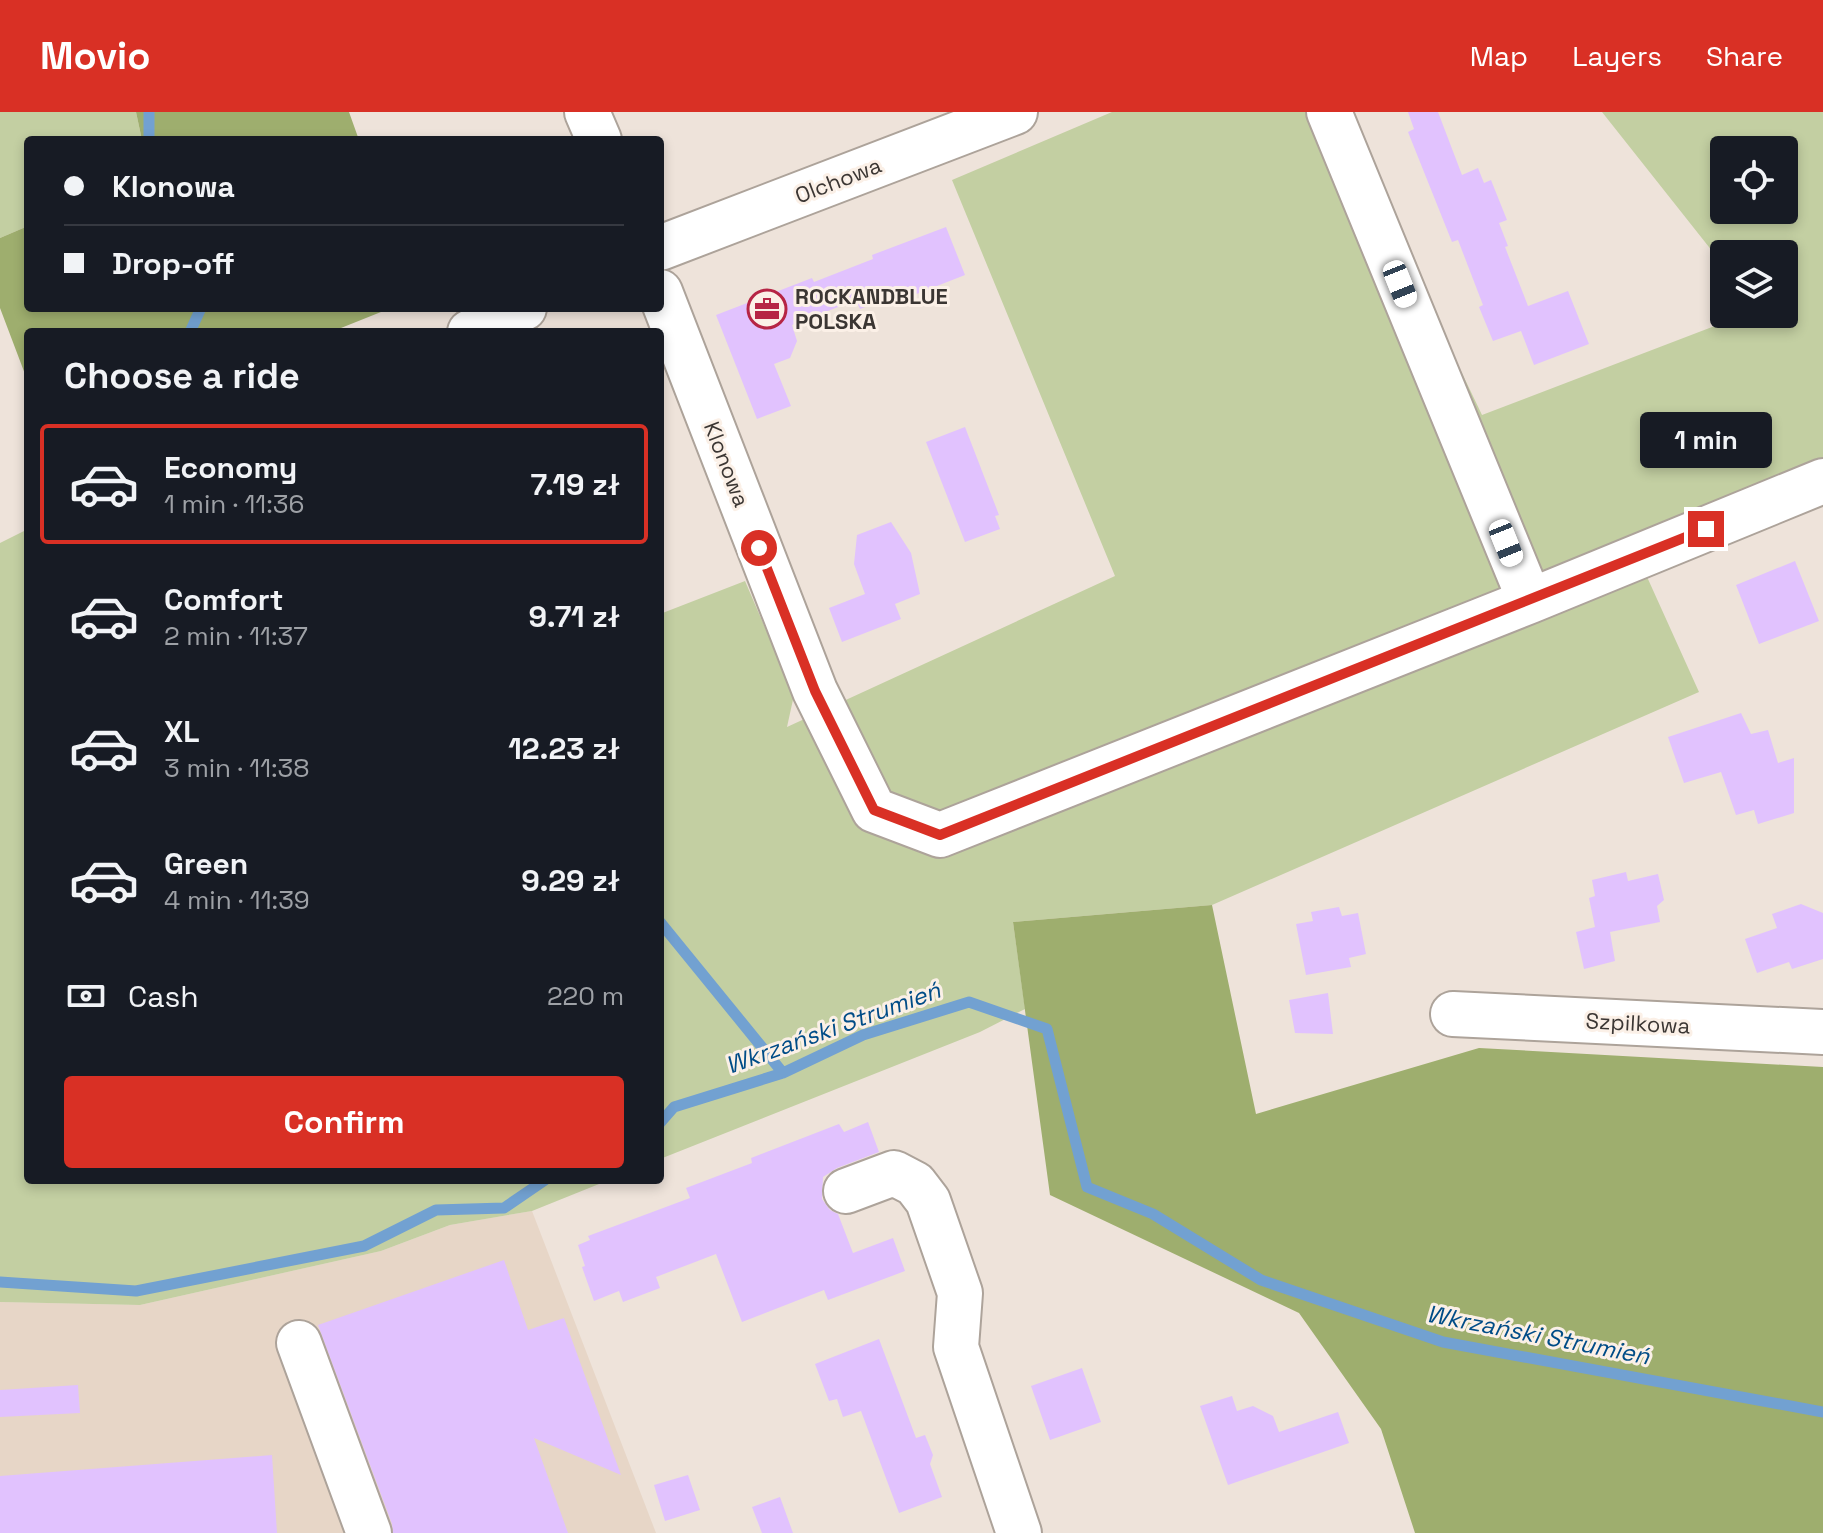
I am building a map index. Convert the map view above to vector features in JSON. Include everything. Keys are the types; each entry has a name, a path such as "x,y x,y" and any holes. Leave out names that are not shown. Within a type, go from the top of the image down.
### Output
{"street":[{"path":"587,112 597,136"},
{"name":"Olchowa","path":"664,246 1015,112"},
{"path":"1329,112 1530,601 1823,481"},
{"name":"Klonowa","path":"664,302 815,691 874,810 940,835 1530,601"},
{"path":"479,328 515,312"},
{"name":"Szpilkowa","path":"1453,1014 1823,1032"},
{"path":"846,1191 894,1173 915,1184 928,1201 960,1293 956,1347 1019,1533"},
{"path":"299,1343 369,1533"}],"shaded area":[{"path":"532,1211 656,1533 0,1533 0,1302 140,1305 381,1251 450,1225"}],"green space":[{"path":"0,112 136,112 141,136 24,136 24,228 0,238"},
{"path":"136,112 349,112 358,136 141,136"},
{"path":"1112,112 1337,112 1482,415 1710,328 1798,328 1798,240 1710,240 1710,248 1602,112 1823,112 1823,463 1629,537 1699,692 1212,905 1013,922 1025,1009 980,1032 664,1157 664,612 745,581 794,695 787,727 1115,576 952,180"},
{"path":"24,228 24,312 381,312 341,328 24,328 24,371 0,308 0,238"},
{"path":"24,531 24,1184 599,1184 532,1211 450,1225 381,1251 140,1305 0,1302 0,543"},
{"path":"1212,905 1256,1114 1479,1048 1823,1067 1823,1533 1415,1533 1381,1429 1299,1313 1050,1195 1013,922"}],"building":[{"path":"1408,112 1438,112 1462,175 1478,168 1484,183 1491,180 1507,220 1499,223 1508,246 1505,247 1528,306 1568,291 1589,344 1534,365 1521,331 1493,341 1458,240 1452,242 1408,132 1414,129"},
{"path":"946,227 965,275 891,304 889,298 860,309 856,300 792,325 797,341 790,358 774,364 791,406 757,419 716,315 812,278 814,282 873,259 872,255"},
{"path":"965,427 999,515 995,516 1000,529 965,542 926,442"},
{"path":"891,522 911,553 920,594 895,604 901,619 842,642 829,608 865,594 854,564 857,535"},
{"path":"1795,561 1819,621 1759,644 1736,585"},
{"path":"1741,713 1751,734 1768,730 1778,763 1794,758 1794,813 1758,824 1754,810 1736,815 1721,772 1684,783 1668,737"},
{"path":"1626,872 1628,881 1658,874 1664,900 1657,906 1660,922 1610,932 1615,961 1584,969 1576,932 1595,927 1589,898 1595,896 1592,880"},
{"path":"1801,904 1823,913 1823,959 1792,969 1789,962 1757,973 1745,939 1777,928 1772,914"},
{"path":"1339,907 1342,916 1358,913 1366,954 1349,958 1351,967 1306,975 1296,924 1313,921 1311,912"},
{"path":"1328,993 1333,1034 1295,1033 1289,1000"},
{"path":"868,1122 879,1152 837,1168 823,1177 822,1199 830,1210 838,1214 853,1253 893,1238 905,1271 828,1300 824,1290 742,1322 716,1254 656,1277 660,1288 623,1302 619,1291 594,1301 578,1245 590,1240 588,1236 690,1198 686,1188 752,1163 751,1158 839,1124 844,1132"},
{"path":"504,1260 528,1330 564,1318 621,1475 534,1438 568,1533 393,1533 318,1325"},
{"path":"879,1339 916,1438 925,1435 933,1455 930,1464 942,1497 899,1513 861,1411 843,1417 837,1399 829,1401 815,1364"},
{"path":"1082,1368 1101,1422 1050,1440 1031,1386"},
{"path":"78,1385 80,1413 0,1417 0,1390"},
{"path":"1232,1396 1237,1411 1253,1406 1273,1416 1279,1432 1338,1412 1349,1443 1228,1485 1200,1406"},
{"path":"272,1455 277,1533 0,1533 0,1476"},
{"path":"688,1475 700,1510 665,1521 654,1485"},
{"path":"780,1497 793,1533 762,1533 752,1507"}],"waterway":[{"path":"149,112 149,136"},
{"path":"192,328 199,312"},
{"path":"664,927 783,1073"},
{"name":"Wkrzański Strumień","path":"664,1118 674,1107 783,1073 863,1035 969,1002 1047,1029 1087,1187 1153,1214 1261,1280 1443,1342 1823,1412"},
{"name":"Wkrzański Strumień","path":"0,1282 136,1291 364,1246 436,1210 504,1208 539,1184"}],"place":[{"name":"ROCKANDBLUE POLSKA","path":"767,309"}],"route":[{"path":"759,548 815,691 874,810 940,835 1706,529"}]}
